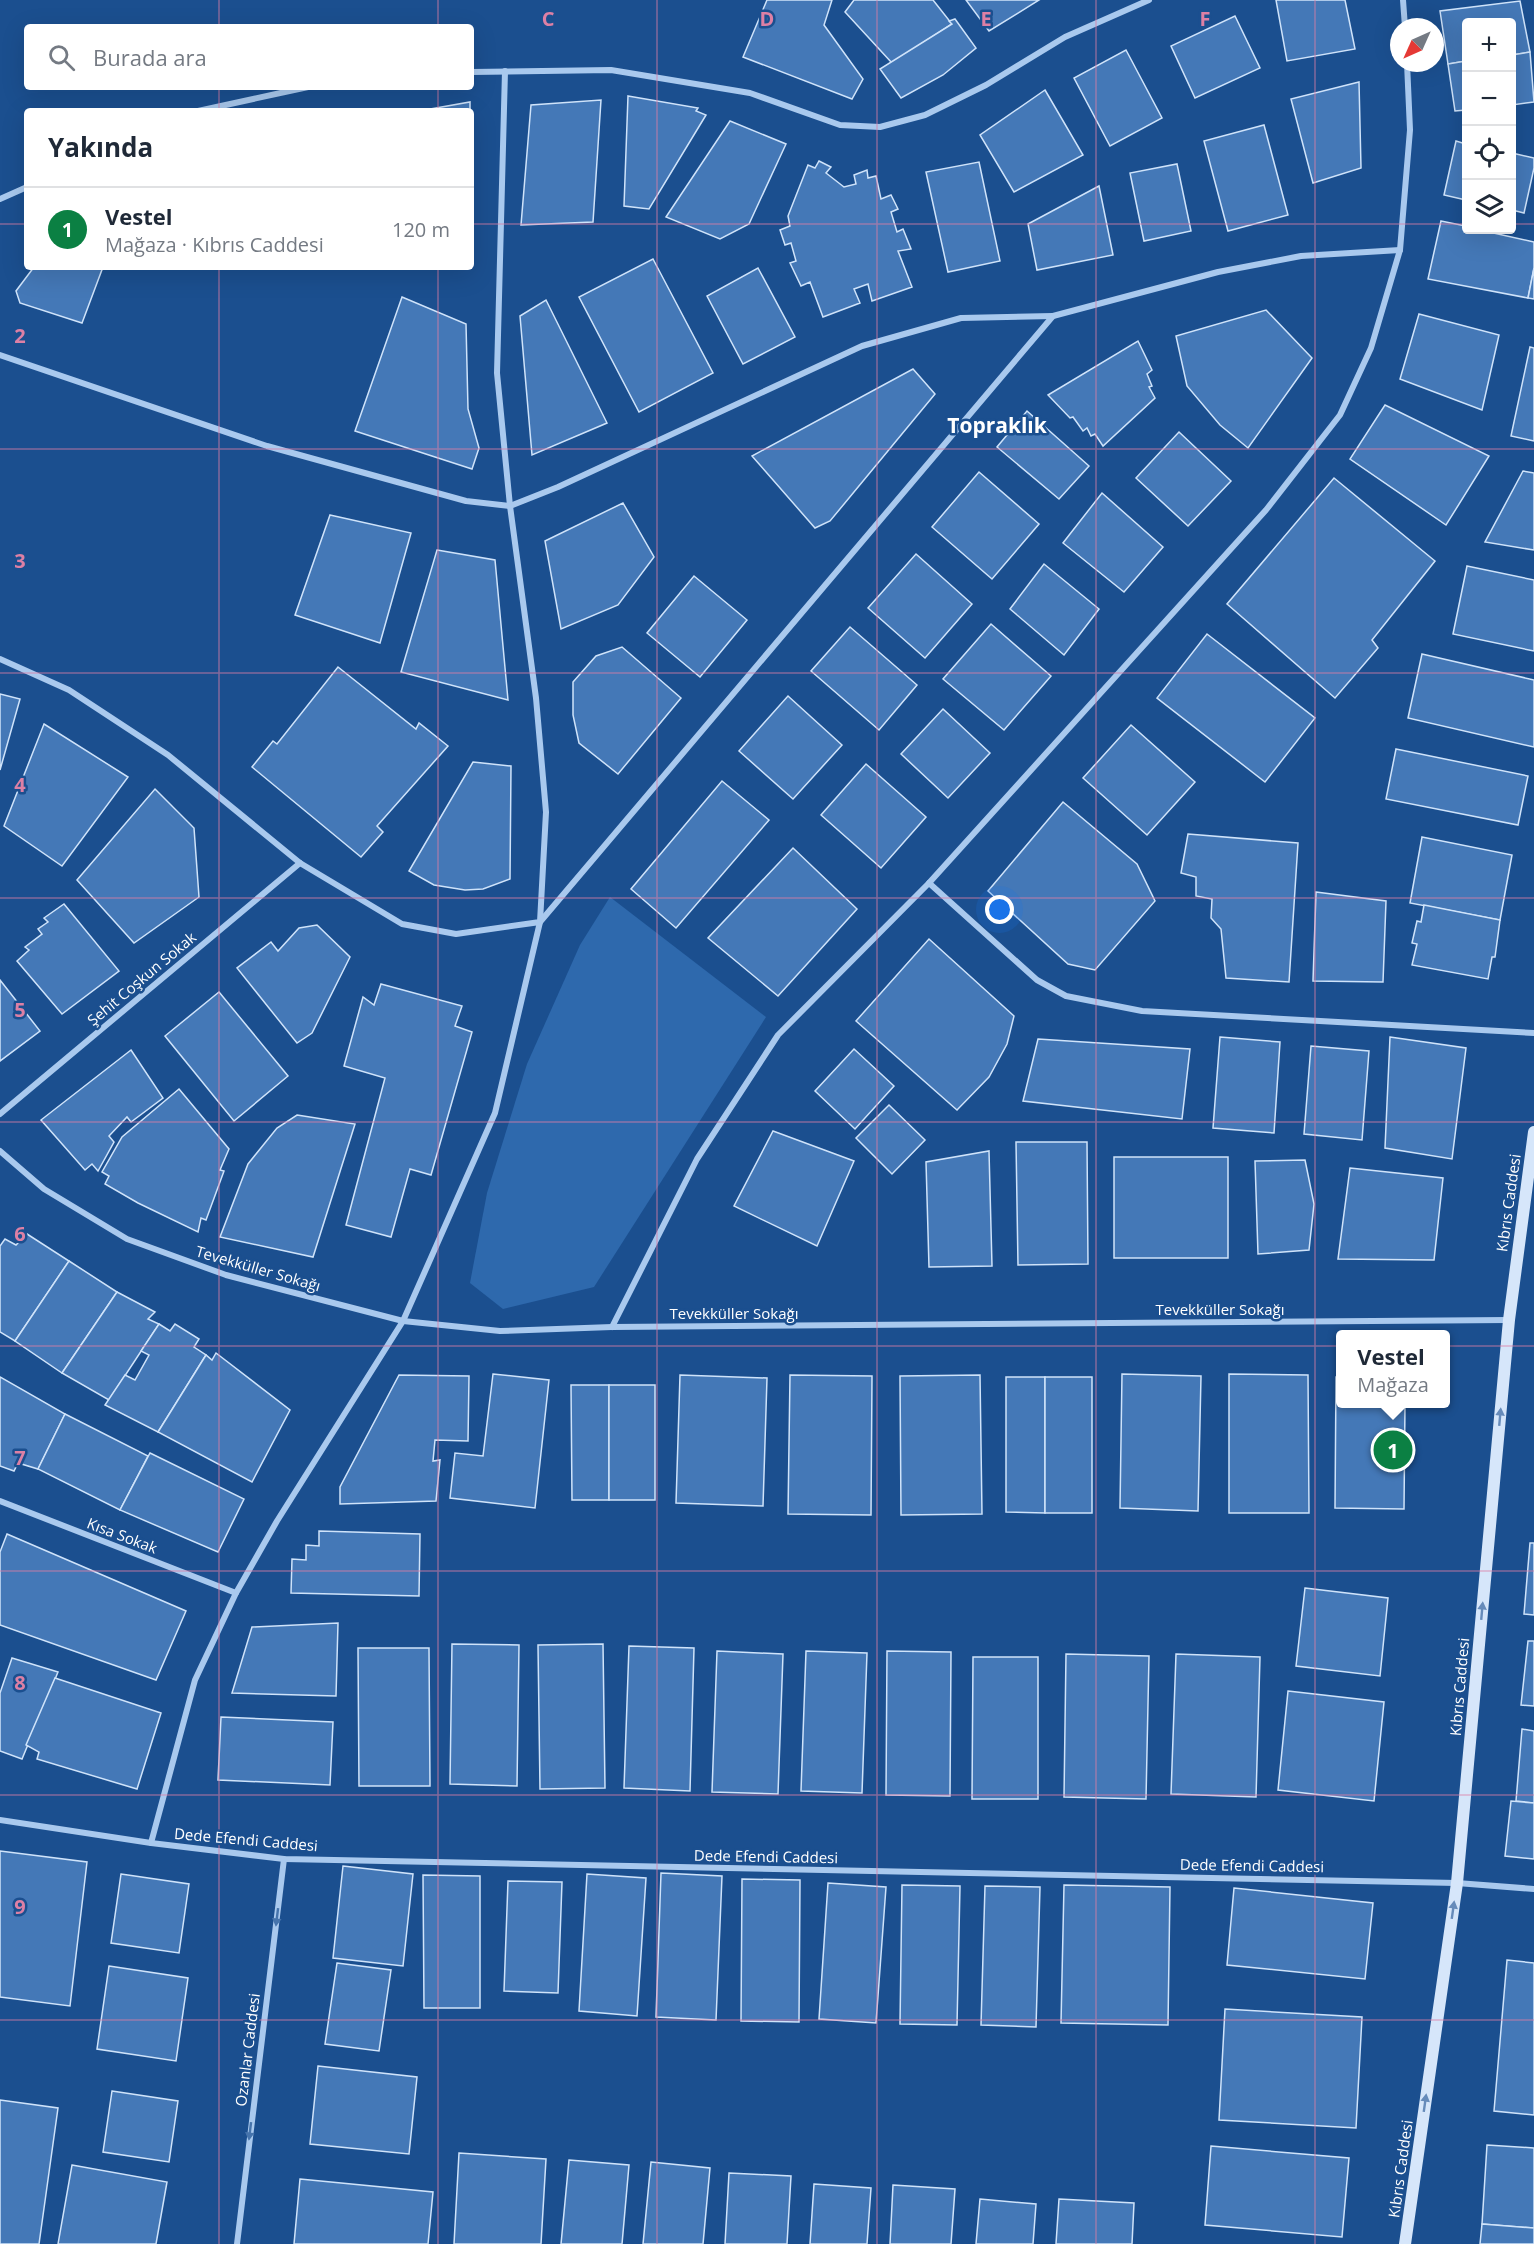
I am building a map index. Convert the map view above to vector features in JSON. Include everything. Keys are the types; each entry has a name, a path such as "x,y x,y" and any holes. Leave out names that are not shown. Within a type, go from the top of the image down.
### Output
{"main road":[{"name":"Kıbrıs Caddesi","path":"1405,2244 1457,1883 1509,1320 1534,1132"}],"street":[{"path":"474,72 611,70 750,93 840,125 880,127 925,116 986,85 1065,37 1149,0"},
{"path":"1402,0 1404,18"},
{"path":"151,1843 195,1680 236,1593 278,1521 403,1321 495,1113 540,922 546,812 536,698 510,506 497,374 505,71"},
{"path":"612,1327 697,1159 778,1035 930,883 1266,510 1340,415 1371,348 1400,250 1410,130 1407,72"},
{"path":"212,108 294,90"},
{"path":"0,199 24,188"},
{"path":"0,355 267,446 466,501 510,506 558,487 862,346 961,318 1053,316 1218,272 1301,256 1400,250"},
{"path":"0,659 69,690 168,755 300,863 402,924 456,934 540,922 1053,316"},
{"name":"Şehit Coşkun Sokak","path":"0,1114 300,863"},
{"path":"930,883 1037,980 1066,996 1142,1011 1534,1033"},
{"name":"Tevekküller Sokağı","path":"0,1151 44,1189 127,1239 226,1275 403,1321 500,1331 612,1327 1509,1320"},
{"name":"Kısa Sokak","path":"0,1501 236,1593"},
{"name":"Dede Efendi Caddesi","path":"0,1820 151,1843 284,1859 1457,1883 1534,1888"},
{"name":"Ozanlar Caddesi","path":"237,2244 284,1859"}],"shaded area":[{"path":"610,897 766,1017 594,1287 503,1309 470,1283 487,1193 527,1064 580,945"}],"building":[{"path":"767,0 832,0 824,25 863,79 852,99 743,57"},
{"path":"854,0 933,0 952,24 892,63 845,12"},
{"path":"966,0 1039,0 989,31"},
{"path":"1276,0 1345,0 1355,49 1287,61"},
{"path":"1520,1 1530,52 1516,54 1516,18 1462,18 1462,62 1448,64 1444,18 1441,18 1440,11"},
{"path":"1235,16 1260,68 1195,98 1171,46"},
{"path":"955,19 976,48 943,75 901,98 880,69 952,24 949,21"},
{"path":"1126,50 1162,118 1110,146 1074,78"},
{"path":"1530,52 1534,102 1516,104 1516,54"},
{"path":"1462,62 1462,110 1455,111 1448,64"},
{"path":"1359,82 1361,168 1313,183 1291,99"},
{"path":"1045,90 1083,155 1014,192 980,135"},
{"path":"628,96 698,108 696,111 706,115 649,209 624,206"},
{"path":"601,100 593,222 521,225 531,105"},
{"path":"470,102 470,108 436,108"},
{"path":"730,121 786,144 749,224 720,239 666,217"},
{"path":"1264,125 1288,215 1228,231 1204,141"},
{"path":"1456,141 1462,143 1462,199 1444,195"},
{"path":"1516,154 1534,158 1524,213 1516,211"},
{"path":"819,161 831,167 826,173 844,187 856,184 854,175 867,170 868,178 876,176 881,199 891,195 898,209 891,212 897,232 903,229 911,249 898,251 912,287 872,301 868,284 854,289 860,303 823,317 810,282 801,286 790,263 796,261 791,243 785,245 780,230 790,226 788,216 808,165 815,168"},
{"path":"979,162 1000,261 948,272 926,172"},
{"path":"1177,164 1191,231 1144,241 1130,173"},
{"path":"1099,186 1113,255 1037,270 1028,224"},
{"path":"1441,221 1462,225 1462,234 1498,234 1534,242 1534,268 1528,298 1428,279"},
{"path":"653,259 713,373 639,412 579,297"},
{"path":"758,268 795,337 743,364 707,296"},
{"path":"1534,268 1534,299 1528,298"},
{"path":"32,270 102,270 82,323 20,303 16,291"},
{"path":"402,297 466,324 468,409 479,448 472,469 355,431"},
{"path":"546,300 607,423 532,455 520,316"},
{"path":"1266,310 1312,358 1248,448 1220,425 1187,386 1176,336"},
{"path":"1419,314 1499,335 1482,410 1400,379"},
{"path":"1138,341 1152,370 1147,374 1152,386 1149,387 1155,398 1103,446 1095,434 1091,436 1087,428 1083,431 1073,417 1070,418 1048,395"},
{"path":"1530,347 1534,348 1534,441 1511,436"},
{"path":"913,369 935,394 830,521 815,528 752,456"},
{"path":"1385,405 1489,456 1446,525 1350,459"},
{"path":"1027,411 1089,466 1059,499 997,447"},
{"path":"1179,432 1231,481 1188,526 1136,478"},
{"path":"1523,471 1534,473 1534,550 1485,542"},
{"path":"979,472 1039,524 992,579 932,527"},
{"path":"1334,478 1435,561 1372,640 1378,648 1335,698 1227,604"},
{"path":"1102,493 1163,547 1124,592 1063,543"},
{"path":"623,503 654,557 618,605 561,629 545,541"},
{"path":"330,515 411,533 380,643 295,615"},
{"path":"437,550 495,560 508,700 401,672"},
{"path":"916,554 972,604 925,658 868,608"},
{"path":"1044,564 1099,609 1064,655 1010,609"},
{"path":"1467,566 1534,580 1534,651 1453,634"},
{"path":"694,576 747,620 700,677 647,633"},
{"path":"991,624 1051,676 1004,730 943,679"},
{"path":"850,627 917,685 879,730 811,671"},
{"path":"1207,634 1315,718 1265,782 1157,698"},
{"path":"622,647 681,698 618,774 579,743 573,715 573,682 596,656"},
{"path":"1422,654 1534,680 1534,747 1408,718"},
{"path":"338,667 416,729 419,723 448,746 377,826 383,832 361,857 252,767 273,741 277,744"},
{"path":"0,694 20,699 0,770"},
{"path":"788,696 842,745 793,799 739,751"},
{"path":"943,709 990,753 948,798 901,754"},
{"path":"44,724 128,777 62,866 4,826"},
{"path":"1131,725 1195,782 1147,835 1083,778"},
{"path":"1396,749 1528,776 1518,825 1386,799"},
{"path":"473,762 511,766 510,879 483,889 465,890 434,885 409,871"},
{"path":"866,764 926,817 881,868 821,815"},
{"path":"722,781 769,820 676,928 631,889"},
{"path":"155,789 194,828 199,897 134,943 77,880"},
{"path":"1063,802 1137,864 1155,901 1095,970 1068,964 988,891"},
{"path":"1188,834 1298,843 1289,982 1226,978 1221,929 1211,918 1212,899 1196,896 1196,877 1181,873"},
{"path":"1422,837 1512,855 1500,920 1410,903"},
{"path":"793,848 857,909 778,996 708,938"},
{"path":"1316,892 1386,901 1383,982 1313,981"},
{"path":"64,904 119,971 62,1014 17,961 29,950 25,947 42,934 38,929 48,922 44,918"},
{"path":"1424,905 1500,920 1495,957 1492,957 1488,979 1412,965 1417,944 1412,943 1417,921 1421,922"},
{"path":"317,925 350,957 312,1033 297,1043 237,968 271,942 278,951 299,928"},
{"path":"929,939 1014,1016 1007,1044 989,1077 957,1110 856,1021"},
{"path":"0,980 40,1031 0,1061"},
{"path":"381,984 462,1006 455,1026 472,1032 431,1175 410,1169 391,1237 346,1225 385,1078 344,1066 363,997 374,1005"},
{"path":"219,992 288,1076 234,1121 165,1036"},
{"path":"1220,1037 1280,1042 1274,1133 1213,1128"},
{"path":"1390,1037 1466,1048 1452,1159 1385,1148"},
{"path":"1038,1039 1190,1049 1182,1119 1023,1101"},
{"path":"1311,1046 1369,1051 1362,1140 1304,1134"},
{"path":"854,1049 894,1086 855,1129 815,1091"},
{"path":"131,1050 163,1098 131,1122 127,1117 109,1136 114,1142 98,1171 92,1164 85,1170 41,1120"},
{"path":"179,1089 229,1149 220,1170 224,1171 206,1220 201,1218 198,1232 105,1184 109,1176 102,1172 122,1137"},
{"path":"889,1105 925,1140 892,1174 856,1138"},
{"path":"297,1115 355,1124 313,1257 220,1237 248,1164 277,1128"},
{"path":"773,1131 854,1161 817,1246 734,1206"},
{"path":"1016,1142 1087,1142 1088,1264 1018,1265"},
{"path":"989,1151 992,1266 929,1267 926,1162"},
{"path":"1114,1157 1228,1157 1228,1258 1114,1258"},
{"path":"1305,1160 1314,1204 1309,1250 1258,1254 1255,1161"},
{"path":"1350,1168 1443,1178 1434,1260 1338,1259"},
{"path":"27,1234 69,1261 15,1341 0,1332 0,1246 5,1239 16,1245"},
{"path":"69,1261 117,1292 62,1373 15,1341"},
{"path":"117,1292 155,1312 148,1319 159,1324 109,1400 62,1373"},
{"path":"159,1324 170,1331 175,1324 199,1339 194,1347 206,1355 158,1432 105,1405 125,1375 135,1380 149,1355 141,1351"},
{"path":"216,1353 290,1410 252,1482 158,1432 206,1355 212,1360"},
{"path":"493,1374 549,1380 535,1508 450,1498 455,1453 483,1456"},
{"path":"1122,1374 1201,1376 1198,1511 1120,1508"},
{"path":"1229,1374 1308,1375 1309,1513 1229,1513"},
{"path":"399,1375 469,1376 468,1441 435,1440 433,1461 440,1460 436,1501 340,1504 340,1487"},
{"path":"680,1375 767,1378 763,1506 676,1503"},
{"path":"790,1375 872,1376 871,1515 788,1514"},
{"path":"980,1375 982,1514 901,1515 900,1376"},
{"path":"0,1377 65,1414 38,1469 18,1463 14,1471 0,1466"},
{"path":"1006,1377 1045,1377 1045,1513 1006,1512"},
{"path":"1045,1377 1092,1377 1092,1513 1045,1513"},
{"path":"1336,1377 1336,1408 1405,1408 1404,1509 1335,1508"},
{"path":"571,1385 609,1385 609,1500 572,1500"},
{"path":"609,1385 655,1385 655,1500 609,1500"},
{"path":"65,1414 148,1456 120,1510 38,1469"},
{"path":"150,1453 244,1499 218,1552 120,1510"},
{"path":"319,1531 420,1534 419,1596 291,1593 292,1559 306,1560 306,1545 319,1546"},
{"path":"7,1534 186,1611 156,1680 0,1625 0,1552"},
{"path":"1530,1543 1534,1543 1534,1615 1524,1614"},
{"path":"1305,1588 1388,1598 1380,1676 1296,1666"},
{"path":"338,1623 336,1696 232,1693 252,1627"},
{"path":"1528,1641 1534,1641 1534,1706 1521,1705"},
{"path":"452,1644 519,1645 517,1786 450,1784"},
{"path":"603,1644 605,1788 540,1789 538,1645"},
{"path":"629,1646 694,1648 690,1791 624,1788"},
{"path":"358,1648 429,1648 430,1786 359,1786"},
{"path":"717,1651 783,1654 778,1794 712,1792"},
{"path":"806,1651 867,1653 862,1793 801,1791"},
{"path":"887,1651 951,1652 950,1796 886,1795"},
{"path":"1066,1654 1149,1656 1146,1799 1064,1797"},
{"path":"1176,1654 1260,1657 1256,1797 1171,1794"},
{"path":"973,1657 1038,1657 1038,1799 972,1799"},
{"path":"12,1658 58,1672 22,1759 0,1751 0,1693"},
{"path":"55,1678 161,1713 137,1789 37,1759 39,1752 26,1745"},
{"path":"1288,1691 1384,1702 1374,1801 1278,1790"},
{"path":"221,1717 333,1722 330,1785 218,1780"},
{"path":"1522,1729 1534,1731 1534,1803 1516,1801"},
{"path":"1511,1801 1534,1803 1534,1859 1505,1856"},
{"path":"0,1851 87,1862 70,2006 0,1997"},
{"path":"343,1866 413,1874 403,1966 333,1958"},
{"path":"661,1873 722,1876 716,2020 656,2017"},
{"path":"121,1874 189,1884 179,1953 111,1943"},
{"path":"587,1874 646,1878 637,2016 579,2011"},
{"path":"423,1875 480,1876 480,2008 424,2008"},
{"path":"742,1879 800,1880 799,2022 741,2021"},
{"path":"508,1881 562,1882 558,1993 504,1991"},
{"path":"828,1883 886,1887 876,2023 819,2019"},
{"path":"902,1885 960,1886 957,2025 900,2024"},
{"path":"1064,1885 1170,1887 1168,2025 1061,2023"},
{"path":"985,1886 1040,1887 1036,2027 981,2025"},
{"path":"1234,1888 1373,1903 1365,1979 1227,1965"},
{"path":"1507,1960 1534,1963 1534,2115 1494,2111"},
{"path":"337,1963 391,1970 379,2051 325,2044"},
{"path":"109,1966 188,1978 176,2061 97,2049"},
{"path":"1225,2009 1362,2017 1356,2128 1219,2120"},
{"path":"318,2066 417,2077 409,2154 310,2144"},
{"path":"112,2091 178,2101 169,2162 103,2152"},
{"path":"0,2100 58,2108 39,2244 0,2244"},
{"path":"1487,2145 1534,2148 1534,2228 1482,2224"},
{"path":"1211,2146 1349,2158 1342,2237 1205,2225"},
{"path":"459,2153 546,2159 541,2244 454,2244"},
{"path":"569,2160 629,2165 622,2244 561,2244"},
{"path":"651,2162 710,2168 703,2244 643,2244"},
{"path":"72,2165 167,2182 156,2244 58,2244"},
{"path":"729,2173 791,2176 787,2244 725,2244"},
{"path":"300,2179 433,2192 428,2244 294,2244"},
{"path":"814,2184 871,2188 867,2244 810,2244"},
{"path":"893,2185 955,2189 951,2244 890,2244"},
{"path":"980,2199 1036,2204 1033,2244 976,2244"},
{"path":"1059,2199 1134,2203 1132,2244 1056,2244"},
{"path":"1482,2224 1534,2228 1534,2244 1480,2244"}],"place":[{"name":"Vestel","path":"1393,1450"}],"district":[{"name":"Topraklık","path":"997,426"}]}
